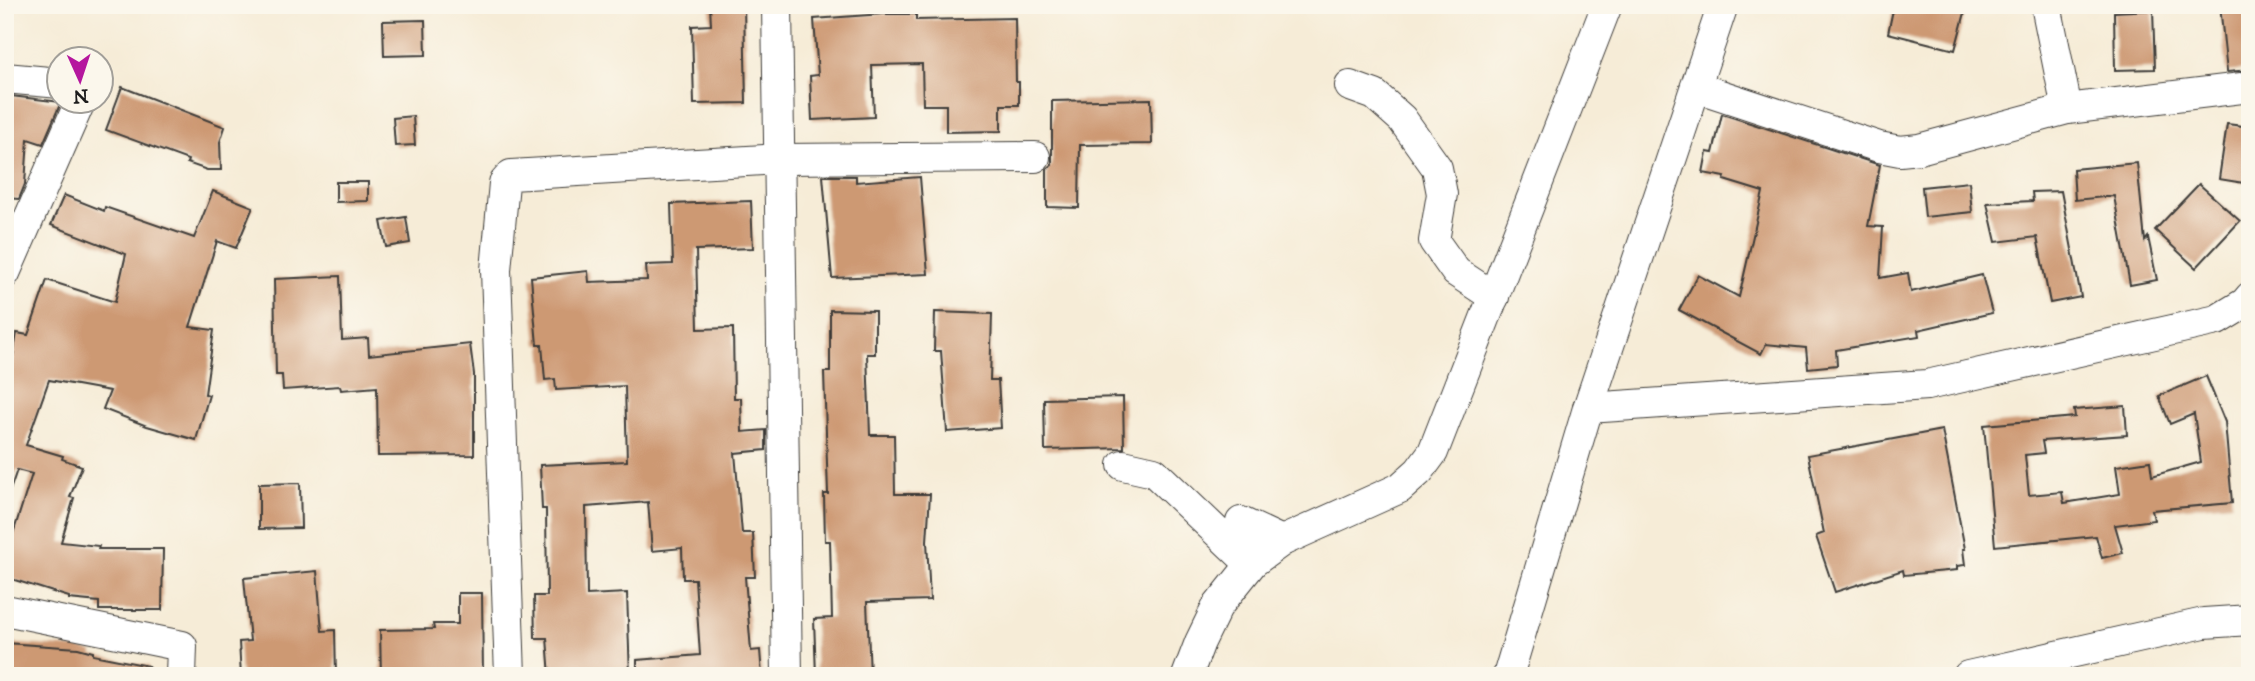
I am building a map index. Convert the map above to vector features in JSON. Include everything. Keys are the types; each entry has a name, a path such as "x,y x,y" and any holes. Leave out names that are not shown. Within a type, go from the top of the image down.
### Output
{"street":[{"path":"777,5 787,676"},
{"path":"1187,676 1217,607 1253,562 1282,541 1400,488 1419,471 1433,452 1607,5"},
{"path":"1508,676 1588,408 1723,5"},
{"path":"2046,5 2067,109"},
{"path":"5,78 46,82"},
{"path":"1350,86 1375,95 1402,120 1437,168 1442,194 1434,241 1456,271 1493,297"},
{"path":"1696,87 1880,147 1900,151 1919,149 2067,109 2250,87"},
{"path":"5,273 74,116"},
{"path":"510,676 496,270 504,183 511,175 779,159 1035,157"},
{"path":"1588,408 1927,386 2217,320 2250,297"},
{"path":"1123,465 1154,472 1241,555 1241,522 1282,541"},
{"path":"5,610 182,646 181,676"},
{"path":"1968,676 2204,623 2250,620"}],"building":[{"path":"710,5 744,5 746,103 694,104 692,26 711,25"},
{"path":"1894,5 1967,5 1955,50 1888,33"},
{"path":"2220,5 2250,5 2250,70 2227,72"},
{"path":"2153,10 2155,69 2115,70 2114,12"},
{"path":"916,14 916,20 1015,18 1019,105 1001,105 1001,131 946,132 946,105 923,105 922,64 872,65 874,117 812,120 810,76 818,75 814,19"},
{"path":"425,20 426,55 384,56 383,21"},
{"path":"122,87 225,127 220,142 221,170 207,170 187,163 188,160 106,130 111,116 116,116 116,103"},
{"path":"11,96 46,100 46,116 55,116 43,144 28,139 25,184 19,199 5,198 5,132"},
{"path":"1151,99 1152,144 1080,145 1079,208 1047,207 1047,169 1052,165 1052,101"},
{"path":"1722,114 1880,165 1868,226 1883,227 1880,278 1908,273 1911,292 1982,275 1992,313 1918,330 1919,336 1836,350 1837,365 1808,368 1806,348 1766,344 1761,354 1679,310 1698,275 1739,297 1763,192 1724,180 1725,177 1703,173 1707,152 1713,153"},
{"path":"413,116 415,145 395,146 393,118"},
{"path":"2227,124 2250,127 2250,184 2219,179"},
{"path":"2137,163 2145,241 2148,237 2157,280 2130,285 2114,196 2075,200 2073,169"},
{"path":"823,176 856,176 856,182 920,177 928,274 832,278"},
{"path":"336,182 368,182 368,201 336,202"},
{"path":"1969,182 1972,212 1925,217 1922,187"},
{"path":"2199,184 2240,221 2196,268 2155,230"},
{"path":"213,191 253,207 236,248 217,241 190,327 214,330 205,394 209,395 196,440 147,426 103,409 110,391 49,380 26,445 63,456 62,459 82,466 70,497 74,498 61,542 99,546 98,549 163,549 162,610 99,610 99,602 69,599 5,577 5,559 32,474 17,470 8,496 5,495 5,385 8,385 17,333 28,335 47,280 115,302 126,254 51,225 64,195 104,211 105,207 194,238"},
{"path":"2061,191 2081,297 2050,303 2037,237 1996,242 1987,203 2033,201 2032,192"},
{"path":"751,201 753,248 696,250 698,329 733,328 734,398 741,398 742,432 766,430 766,450 735,453 742,533 753,533 755,577 745,577 751,651 760,650 762,676 637,676 637,660 700,655 695,579 683,579 682,548 652,551 648,502 586,507 587,595 627,593 630,676 550,676 547,638 535,638 534,596 547,596 546,509 542,509 540,465 627,461 625,386 556,390 555,379 545,380 542,345 537,345 531,277 588,271 589,282 647,280 646,265 673,264 671,204"},
{"path":"406,217 410,243 386,247 381,221"},
{"path":"340,276 342,340 368,338 369,355 470,344 474,374 474,455 378,456 377,387 341,390 340,386 283,390 282,375 276,375 274,279"},
{"path":"830,310 875,311 875,354 867,354 870,435 894,435 895,494 930,494 927,541 930,600 867,602 870,676 816,676 814,619 832,618 830,541 825,541 824,494 828,494 824,372 830,372"},
{"path":"935,312 992,314 990,380 998,380 1001,428 947,432 941,351 934,351"},
{"path":"2206,376 2225,422 2232,503 2152,510 2154,520 2115,525 2123,553 2102,558 2096,536 1995,546 1984,425 2075,417 2074,410 2125,406 2127,435 2042,441 2044,453 2025,455 2029,495 2062,492 2064,503 2120,494 2116,466 2150,461 2152,476 2201,462 2194,414 2170,424 2159,396"},
{"path":"1123,397 1124,448 1045,450 1044,399"},
{"path":"1942,430 1965,549 1965,565 1957,566 1957,570 1904,575 1903,570 1835,592 1816,536 1824,533 1808,455"},
{"path":"300,483 301,528 259,529 259,484"},
{"path":"317,571 322,631 335,630 336,676 241,676 239,642 250,641 244,578"},
{"path":"458,593 482,593 483,675 381,676 380,630 434,629 433,624 458,624"},
{"path":"5,643 78,648 93,652 93,655 149,666 148,676 5,676"}]}
